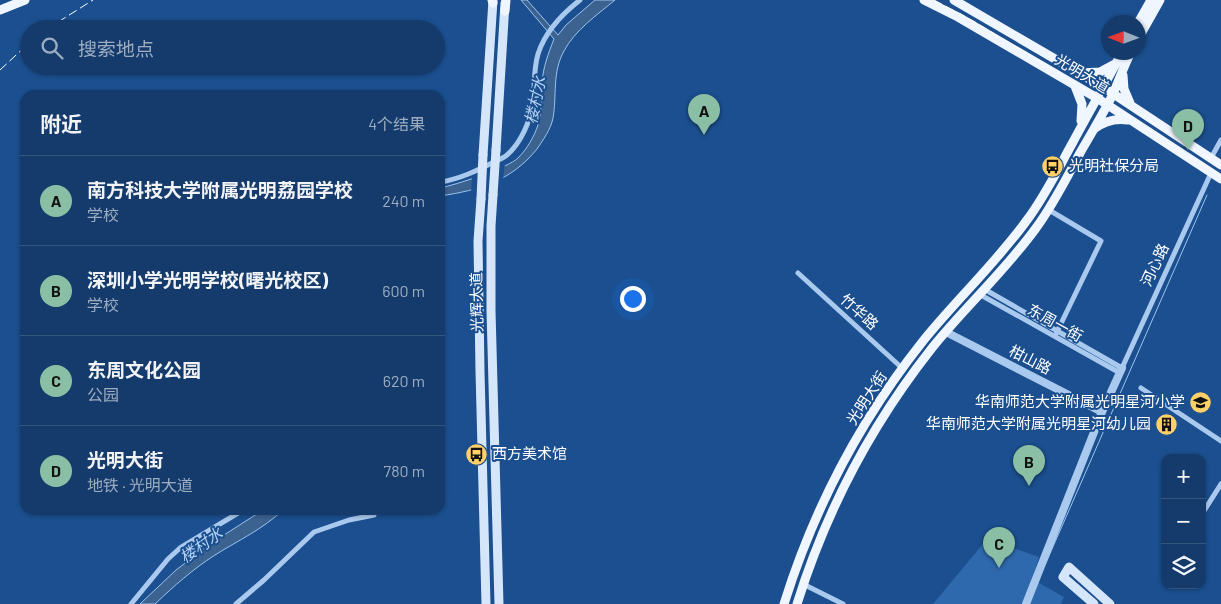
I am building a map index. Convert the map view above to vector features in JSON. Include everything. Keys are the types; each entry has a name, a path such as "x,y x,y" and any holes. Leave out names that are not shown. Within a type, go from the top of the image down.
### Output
{"main road":[{"path":"0,10 25,0"},
{"name":"光辉大道","path":"499,604 490,311 491,226 506,0"},
{"name":"光明大道","path":"924,0 958,17 1097,98 1221,179"},
{"name":"光明大道","path":"954,0 1113,93 1221,165"},
{"path":"1142,15 1151,0"},
{"path":"1146,25 1160,0"},
{"name":"光辉大道","path":"486,604 478,241 492,1"},
{"path":"1078,72 1100,72 1120,60"},
{"name":"光明大街","path":"784,604 804,546 833,481 868,419 902,368 938,323 1022,227 1042,198 1103,87 1121,60"},
{"path":"1122,60 1122,82 1134,107"},
{"name":"光明大街","path":"797,604 824,529 858,460 895,399 946,332 1028,240 1049,210 1113,93 1122,60"},
{"path":"1075,86 1083,109 1079,131"},
{"path":"1091,133 1101,124 1109,121 1118,119 1131,121"},
{"path":"1094,604 1063,577 1069,567 1110,604"}],"street":[{"path":"445,181 470,174 492,163 507,155 518,142 528,122 532,104 533,77 538,54 545,38 556,21 580,0"},
{"path":"1211,158 1221,140"},
{"name":"河心路","path":"1121,370 1211,173"},
{"path":"1049,210 1101,241 1056,334"},
{"name":"竹华路","path":"798,273 902,368"},
{"name":"东周一街","path":"981,292 1121,370"},
{"name":"柑山路","path":"946,332 1102,412"},
{"path":"1026,604 1102,412 1121,370"},
{"path":"1141,388 1221,441"},
{"path":"1206,508 1221,484"},
{"path":"131,604 168,559 180,548 235,515"},
{"path":"236,604 314,532 349,520 374,515"},
{"path":"803,584 843,604"}],"shaded area":[{"path":"521,0 527,0 558,35 566,25 595,0 615,0 574,36 564,51 556,76 552,122 537,149 516,169 494,182 468,191 445,195 445,187 481,176 512,162 518,158 530,143 538,125 543,72 554,39"},
{"path":"255,515 277,515 259,529 199,566 155,604 140,604 176,570 210,544"},
{"path":"987,539 1039,557 1032,579 1064,597 1061,604 933,604"}],"pier":[{"path":"505,163 503,181 471,191 472,175"}],"waterway":[{"path":"1045,565 1207,195"}],"railway":[{"path":"61,20 93,0"},
{"path":"934,0 975,22 1107,103 1221,177"},
{"path":"0,70 20,51"},
{"path":"1060,66 1112,96 1221,166"}],"place":[{"name":"南方科技大学附属光明荔园学校","path":"704,135"},
{"name":"光明大街","path":"1188,150"},
{"name":"光明社保分局","path":"1053,166"},
{"name":"华南师范大学附属光明星河小学","path":"1201,402"},
{"name":"华南师范大学附属光明星河幼儿园","path":"1167,424"},
{"name":"西方美术馆","path":"476,454"},
{"name":"深圳小学光明学校(曙光校区)","path":"1029,486"},
{"name":"东周文化公园","path":"999,568"}],"water label":[{"name":"楼村水","path":"535,100"},
{"name":"楼村水","path":"201,545"}]}
